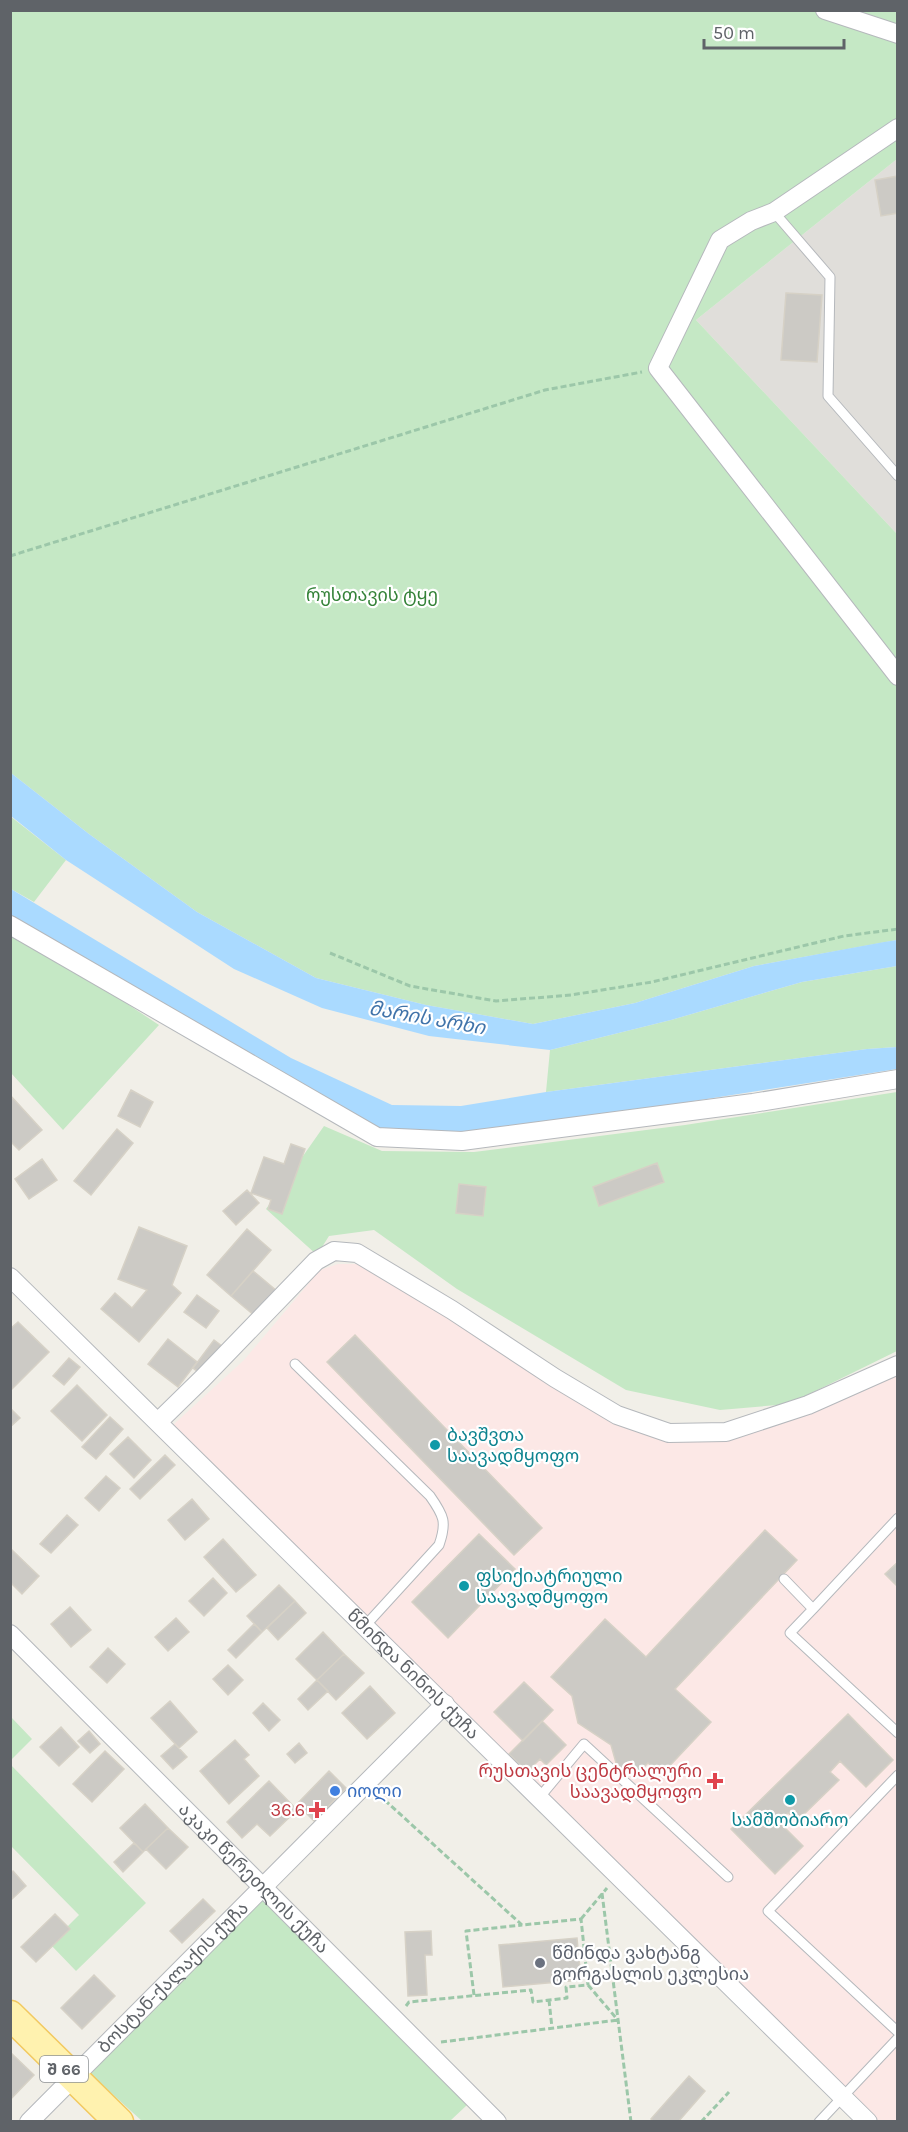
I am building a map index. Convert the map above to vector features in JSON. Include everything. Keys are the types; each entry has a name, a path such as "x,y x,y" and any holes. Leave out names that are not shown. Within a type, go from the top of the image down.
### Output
{"main road":[{"name":"შ 66","path":"10,2015 119,2121"}],"street":[{"path":"825,10 897,34"},
{"path":"897,128 774,212 751,221 720,240 658,368 897,676"},
{"path":"10,926 377,1137 462,1142 753,1103 897,1079"},
{"path":"159,1422 316,1261 334,1251 357,1253 452,1310 555,1378 617,1415 669,1433 726,1432 808,1405 897,1365"},
{"name":"წმინდა ნინოს ქუჩა","path":"10,1276 868,2121"},
{"name":"აკაკი წერეთლის ქუჩა","path":"10,1634 497,2121"},
{"name":"ბოსტან-ქალაქის ქუჩა","path":"29,2121 445,1704"}],"lane":[{"path":"774,212 830,277 828,396 897,476"},
{"path":"295,1364 430,1496 442,1512 445,1528 439,1545 365,1626"},
{"path":"897,1518 790,1633 897,1733"},
{"path":"784,1579 813,1608"},
{"path":"540,1798 584,1744 728,1877"},
{"path":"897,1775 768,1911 897,2032"},
{"path":"819,2121 897,2038"}],"path":[{"path":"10,556 545,390 658,368"},
{"path":"330,953 410,987 496,1001 571,995 652,982 844,936 897,929"},
{"path":"366,1783 522,1925"},
{"path":"618,2020 588,1985 581,1919 619,1876"},
{"path":"602,1893 631,2121"},
{"path":"474,1996 466,1931 581,1919"},
{"path":"393,2018 409,2002 531,1990 532,2002 567,1998 566,1988 588,1985"},
{"path":"549,2000 552,2028"},
{"path":"420,2044 618,2020"},
{"path":"701,2121 729,2092"}],"shaded area":[{"path":"897,159 897,534 696,320"},
{"name":"რუსთავის ცენტრალური საავადმყოფო","path":"338,1264 360,1264 670,1440 897,1372 897,2121 877,2121 173,1425 244,1360 320,1270"}],"green space":[{"name":"რუსთავის ტყე","path":"10,11 897,11 897,159 696,320 897,534 897,940 754,966 635,1003 533,1024 426,1005 316,978 197,912 89,834 11,773"},
{"path":"10,816 66,860 34,902 11,889"},
{"path":"11,927 159,1025 63,1130 11,1073"},
{"path":"897,966 897,1047 867,1049 546,1092 550,1050 671,1020 802,982"},
{"path":"897,1092 897,1351 789,1404 720,1410 626,1390 457,1289 374,1230 329,1236 317,1255 266,1209 324,1126 382,1151 474,1152 685,1125"},
{"path":"11,1717 32,1739 11,1760"},
{"path":"10,1764 146,1903 76,1971 50,1944 79,1915 11,1846"},
{"path":"261,1899 467,2105 450,2121 142,2121 86,2070"}],"water":[{"name":"მარის არხი","path":"11,773 89,834 197,912 316,978 426,1005 533,1024 635,1003 754,966 897,940 897,966 802,982 671,1020 550,1050 429,1036 322,1008 234,969 66,860 11,816"},
{"path":"11,889 291,1058 392,1105 461,1106 546,1092 867,1049 897,1047 897,1069 598,1116 467,1132 381,1129 278,1076 11,917"}],"building":[{"path":"898,176 898,213 881,216 875,180"},
{"path":"786,293 822,295 817,362 781,360"},
{"path":"131,1090 153,1102 140,1127 118,1116"},
{"path":"10,1095 42,1130 19,1150 10,1141"},
{"path":"117,1129 133,1143 91,1195 74,1181"},
{"path":"291,1144 305,1149 282,1214 268,1209 271,1200 251,1193 264,1157 284,1164"},
{"path":"42,1159 57,1180 29,1199 15,1179"},
{"path":"657,1163 664,1182 599,1206 593,1187"},
{"path":"459,1184 486,1187 483,1216 456,1213"},
{"path":"247,1190 259,1203 236,1225 223,1211"},
{"path":"139,1227 187,1246 172,1285 181,1293 139,1342 101,1309 115,1293 132,1308 147,1290 118,1279"},
{"path":"247,1229 271,1250 231,1296 207,1275"},
{"path":"253,1271 277,1291 255,1316 231,1296"},
{"path":"197,1295 219,1311 206,1328 184,1312"},
{"path":"18,1322 49,1352 10,1391 10,1329"},
{"name":"ბავშვთა საავადმყოფო","path":"355,1335 542,1528 514,1555 327,1362"},
{"path":"168,1339 197,1362 178,1387 148,1364"},
{"path":"214,1340 226,1349 202,1375 193,1368"},
{"path":"69,1358 80,1367 64,1385 53,1376"},
{"path":"77,1385 107,1415 82,1441 51,1411"},
{"path":"10,1408 20,1418 10,1427"},
{"path":"110,1417 123,1429 96,1459 82,1447"},
{"path":"128,1437 151,1460 134,1478 110,1454"},
{"path":"165,1455 175,1465 140,1499 130,1489"},
{"path":"106,1476 120,1488 99,1511 85,1498"},
{"path":"192,1499 209,1519 185,1540 168,1520"},
{"path":"67,1515 78,1525 51,1553 40,1544"},
{"path":"765,1530 797,1560 675,1689 711,1722 661,1775 648,1763 635,1776 618,1770 611,1745 578,1723 572,1696 551,1677 605,1619 646,1657"},
{"name":"ფსიქიატრიული საავადმყოფო","path":"479,1534 515,1569 448,1638 412,1602"},
{"path":"223,1539 256,1575 236,1592 204,1557"},
{"path":"12,1550 39,1576 22,1594 10,1582 10,1552"},
{"path":"898,1562 898,1587 885,1574"},
{"path":"213,1578 227,1593 204,1616 189,1601"},
{"path":"279,1585 295,1601 262,1632 247,1616"},
{"path":"295,1601 306,1613 278,1640 267,1628"},
{"path":"70,1607 91,1630 71,1647 51,1624"},
{"path":"176,1618 189,1632 168,1651 155,1637"},
{"path":"254,1624 262,1632 236,1658 228,1650"},
{"path":"323,1632 344,1654 317,1680 296,1659"},
{"path":"108,1648 125,1664 107,1683 90,1667"},
{"path":"344,1654 364,1673 336,1700 317,1680"},
{"path":"228,1665 243,1680 228,1695 213,1679"},
{"path":"317,1680 328,1691 308,1710 298,1699"},
{"path":"524,1682 553,1710 523,1741 494,1712"},
{"path":"370,1686 395,1713 367,1739 342,1713"},
{"path":"170,1701 197,1732 179,1748 151,1718"},
{"path":"263,1703 280,1720 269,1731 253,1713"},
{"name":"სამშობიარო","path":"848,1714 893,1760 866,1787 840,1761 830,1772 839,1780 797,1821 788,1813 779,1822 803,1846 775,1874 731,1829"},
{"path":"542,1721 566,1745 546,1765 540,1759 527,1772 509,1754"},
{"path":"61,1727 79,1747 59,1766 40,1747"},
{"path":"89,1731 100,1744 90,1753 78,1741"},
{"path":"235,1740 249,1755 244,1759 259,1776 229,1804 200,1771"},
{"path":"299,1743 307,1753 295,1763 287,1754"},
{"path":"175,1744 187,1757 173,1769 161,1756"},
{"path":"105,1751 124,1769 92,1802 73,1784"},
{"path":"329,1771 346,1788 314,1821 297,1804"},
{"path":"269,1781 297,1810 270,1836 257,1824 242,1838 227,1822"},
{"path":"145,1804 168,1828 143,1852 120,1828"},
{"path":"168,1828 188,1847 166,1869 146,1849"},
{"path":"134,1843 143,1852 123,1872 114,1862"},
{"path":"13,1871 26,1886 12,1899 10,1872"},
{"path":"203,1899 215,1911 182,1943 170,1931"},
{"path":"55,1914 70,1929 36,1962 21,1947"},
{"path":"431,1931 432,1955 425,1955 427,1995 408,1996 405,1932"},
{"name":"წმინდა ვახტანგ გორგასლის ეკლესია","path":"577,1938 581,1980 503,1987 499,1945"},
{"path":"94,1975 115,1996 82,2029 61,2008"},
{"path":"10,2052 34,2075 10,2100"},
{"path":"689,2076 705,2091 678,2122 654,2122 651,2119"}],"place":[{"name":"ბავშვთა საავადმყოფო","path":"435,1445"},
{"name":"ფსიქიატრიული საავადმყოფო","path":"464,1586"},
{"name":"რუსთავის ცენტრალური საავადმყოფო","path":"715,1781"},
{"name":"იოლი","path":"335,1791"},
{"name":"სამშობიარო","path":"790,1800"},
{"name":"36.6","path":"317,1810"},
{"name":"წმინდა ვახტანგ გორგასლის ეკლესია","path":"540,1963"}]}
